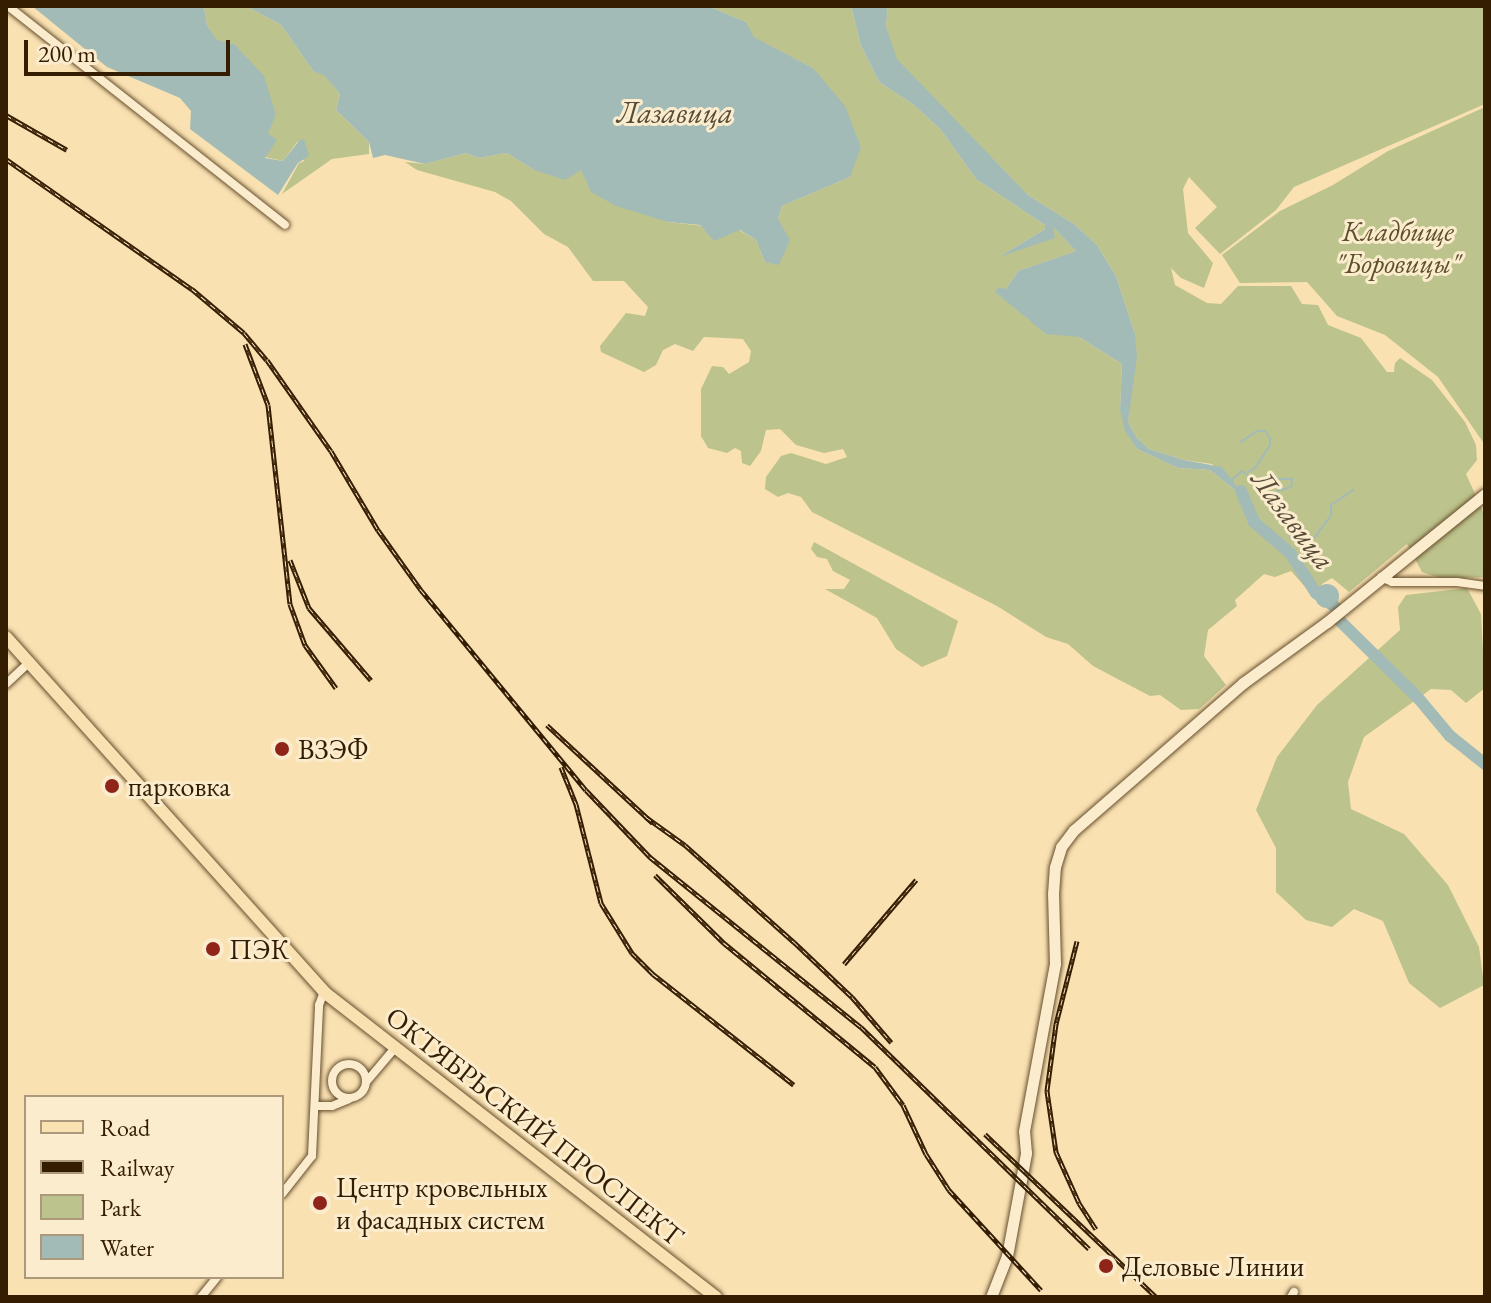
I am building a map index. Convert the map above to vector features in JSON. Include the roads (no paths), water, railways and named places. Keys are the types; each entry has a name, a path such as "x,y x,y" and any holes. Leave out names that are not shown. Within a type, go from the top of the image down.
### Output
{"main road":[{"name":"ОКТЯБРЬСКИЙ ПРОСПЕКТ","path":"6,637 324,992 716,1297"}],"street":[{"path":"8,6 285,225"},
{"path":"991,1297 1007,1256 1026,1153 1024,1131 1055,964 1053,894 1055,867 1061,847 1074,830 1243,683 1485,494"},
{"path":"1381,577 1392,582 1457,582 1485,586"},
{"path":"6,684 30,662"},
{"path":"284,1191 312,1156 319,1005 324,992"},
{"path":"315,1106 332,1106 364,1091 367,1081 395,1048"},
{"path":"350,1098 339,1095 333,1085 337,1069 347,1064 358,1066 367,1081"},
{"path":"201,1297 215,1279"}],"water":[{"path":"32,6 204,6 207,25 217,40 234,44 264,76 276,115 268,133 277,140 265,158 283,161 304,139 309,156 298,163 278,195 190,129 191,111 180,98 107,67"},
{"name":"Лазавица","path":"246,6 708,6 746,22 754,37 813,68 845,106 861,147 850,177 782,206 778,219 790,240 779,265 765,262 756,240 740,230 714,241 700,225 668,222 616,206 591,192 581,170 565,180 534,170 507,153 479,158 466,153 425,164 385,155 373,158 369,142 336,110 340,94 324,75 314,72 281,25"},
{"name":"Лазавица","path":"851,6 888,6 886,26 897,59 1028,195 1074,224 1097,245 1116,276 1135,334 1137,357 1128,422 1137,438 1149,449 1222,467 1249,503 1243,504 1235,490 1210,470 1178,468 1137,449 1125,431 1120,410 1122,364 1079,337 1046,334 995,292 999,287 1006,289 1018,271 1076,251 1053,227 1055,238 999,257 1045,229 1045,225 976,179 941,130 914,105 879,82 861,46"},
{"path":"1327,584 1336,587 1339,596 1336,605 1327,608 1318,605 1315,596 1318,587"}],"waterway":[{"path":"1241,442 1257,431 1265,431 1270,438 1270,445 1255,468 1248,472"},
{"path":"1232,480 1242,471 1254,480 1292,479 1291,487 1278,491 1276,497 1286,514 1291,539 1304,543 1311,542 1331,515 1331,505 1353,490"},
{"name":"Лазавица","path":"1241,491 1254,522 1290,553 1316,593 1335,607"},
{"name":"Лазавица","path":"1339,620 1419,699 1450,736 1485,764"}],"railway":[{"path":"6,115 67,150"},
{"path":"6,159 192,289 244,333 267,360 331,451 378,530 421,590 586,790 650,857 861,1027 1089,1249"},
{"path":"245,344 268,405 290,604 305,645 336,688"},
{"path":"290,560 309,608 371,680"},
{"path":"547,725 653,823"},
{"path":"561,767 576,804 601,903 632,953 653,974 794,1085"},
{"path":"646,817 685,845 794,942 852,997 891,1042"},
{"path":"655,875 724,943 875,1067 903,1105 926,1154 949,1190 1041,1290"},
{"path":"844,964 916,880"},
{"path":"1077,941 1056,1024 1047,1091 1056,1152 1079,1203 1096,1229"},
{"path":"985,1134 1156,1297"}],"place":[{"name":"ВЗЭФ","path":"282,749"},
{"name":"парковка","path":"112,786"},
{"name":"ПЭК","path":"213,949"},
{"name":"Центр кровельных и фасадных систем","path":"320,1203"},
{"name":"Деловые Линии","path":"1106,1266"}],"park label":[{"name":"Кладбище \"Боровицы\"","path":"1398,247"}]}
